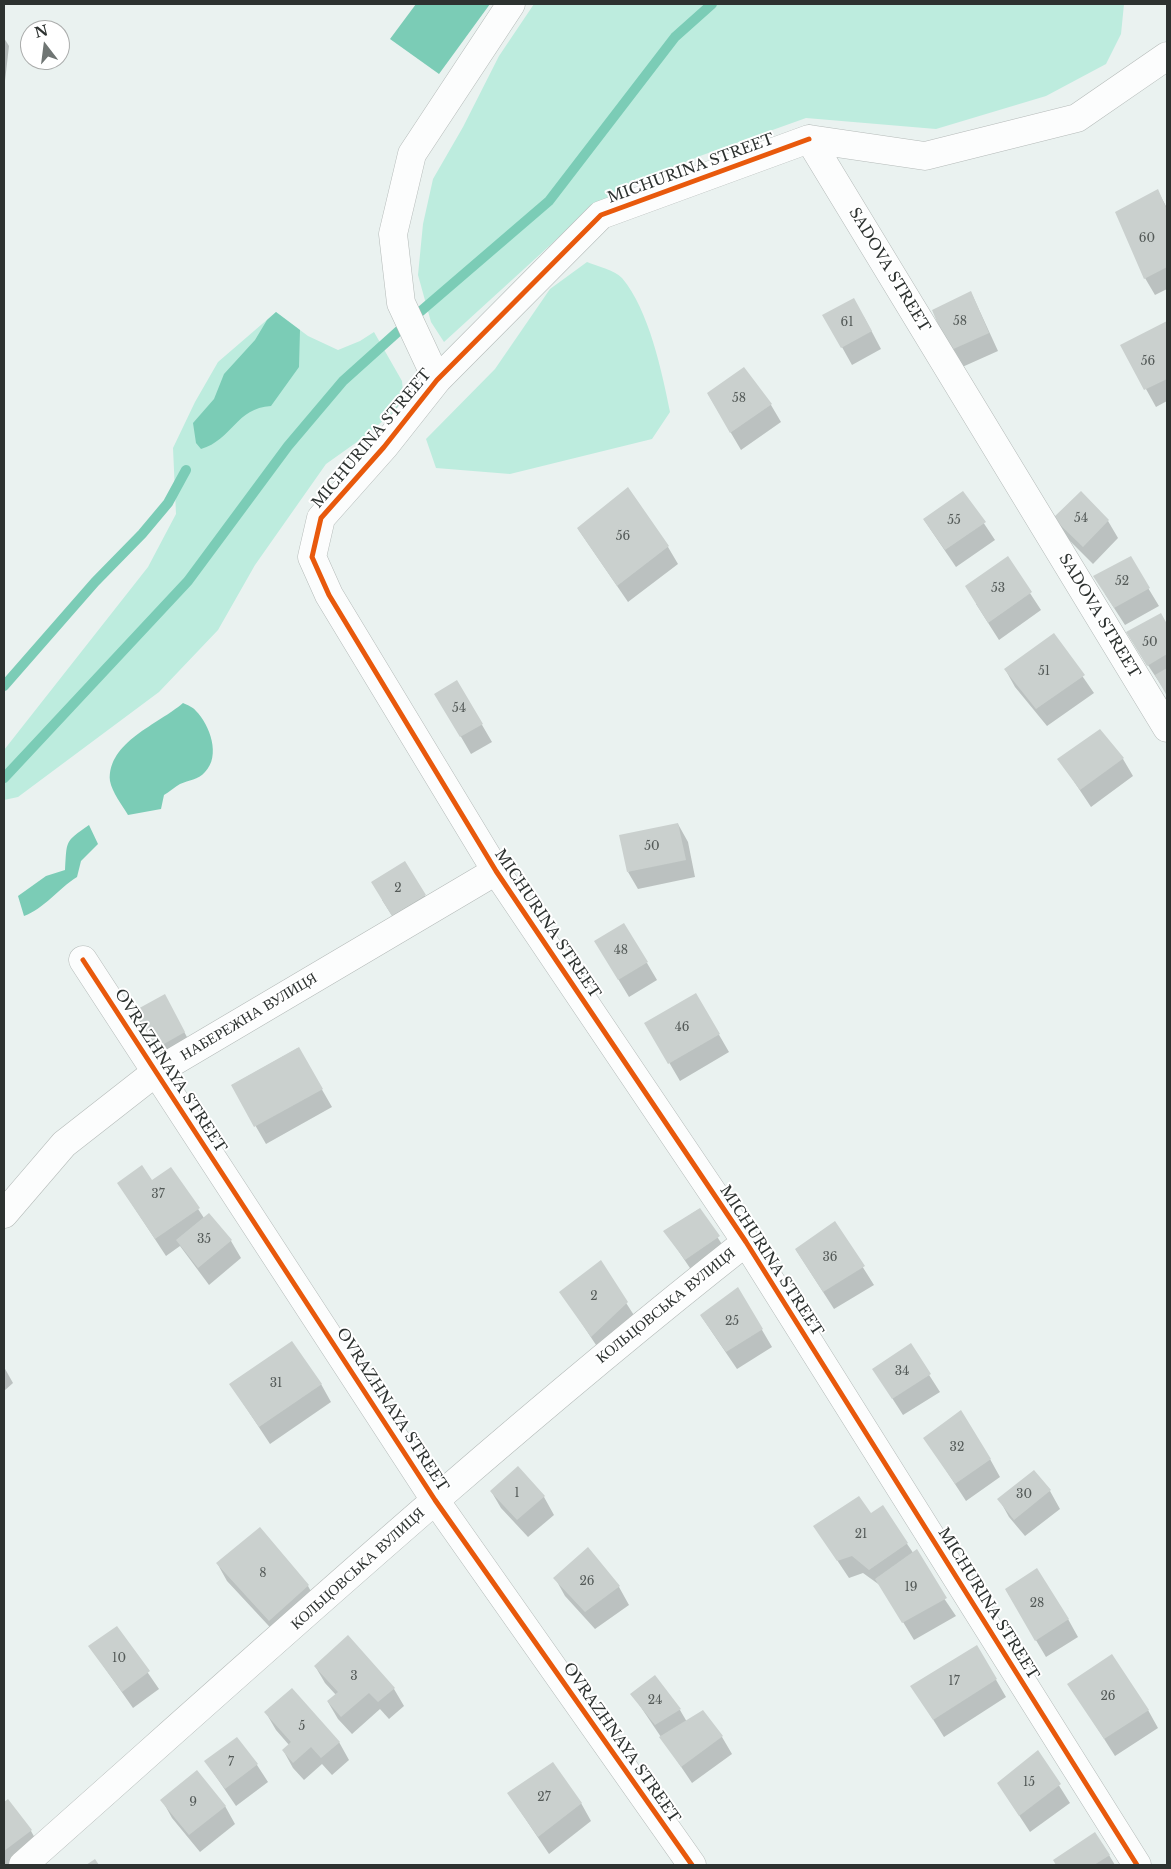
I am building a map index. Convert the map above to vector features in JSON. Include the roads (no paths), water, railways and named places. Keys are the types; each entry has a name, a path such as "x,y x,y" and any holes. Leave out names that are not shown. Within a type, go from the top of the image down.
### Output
{"street":[{"path":"437,380 401,303 393,234 412,154 511,4"},
{"path":"809,139 925,156 1077,118 1167,56"},
{"name":"MICHURINA STREET","path":"809,139 601,216 437,380 384,447 321,518 312,557 329,595 496,871 746,1242 1137,1865"},
{"name":"SADOVA STREET","path":"809,139 1167,728"},
{"name":"НАБЕРЕЖНА ВУЛИЦЯ","path":"4,1214 64,1144 156,1072 496,871"},
{"name":"OVRAZHNAYA STREET","path":"83,960 435,1500 692,1865"},
{"name":"КОЛЬЦОВСЬКА ВУЛИЦЯ","path":"23,1865 435,1500 623,1339 746,1242"}],"waterway":[{"path":"414,317 549,201 675,37 712,4"},
{"path":"4,778 188,581 288,446 343,381 402,328"},
{"path":"4,686 95,582 142,534 168,503 186,470"}]}
